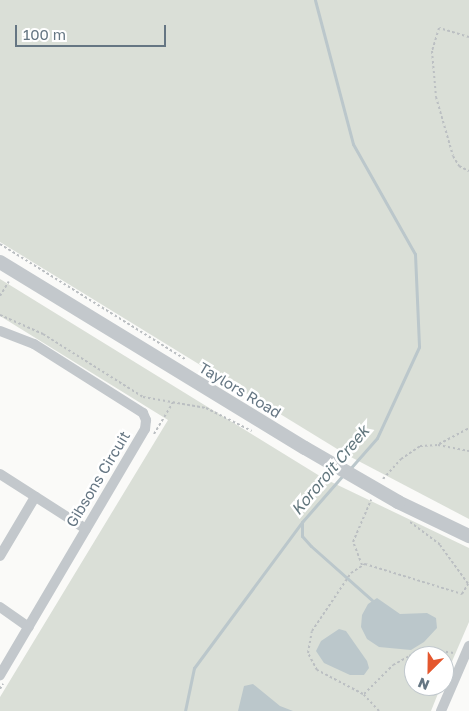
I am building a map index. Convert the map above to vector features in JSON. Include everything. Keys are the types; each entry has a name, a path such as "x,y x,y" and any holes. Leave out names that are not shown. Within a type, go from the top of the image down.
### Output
{"street":[{"name":"Taylors Road","path":"0,262 305,448 398,502 469,536"},
{"name":"Gibsons Circuit","path":"0,331 34,344 143,413 145,428 0,674"},
{"path":"0,474 86,529"},
{"path":"0,556 36,497"},
{"path":"0,607 29,627"},
{"path":"441,711 467,650"}],"path":[{"path":"469,38 440,28 432,51 436,97 453,156 459,166 469,171"},
{"path":"0,296 15,272"},
{"path":"0,314 43,334 143,397 206,408 253,431"},
{"path":"145,428 155,434 174,402"},
{"path":"437,445 469,428"},
{"path":"379,711 363,694 317,670 308,653 312,632 351,573 365,564 462,594 469,584 440,545 407,520"},
{"path":"363,694 393,664 409,656 426,649 467,650"}],"shaded area":[{"path":"0,0 469,0 469,519 347,455 0,242"},
{"path":"0,279 323,478 469,548 469,622 454,657 454,646 404,646 404,696 437,696 431,711 0,711 0,697 168,420 0,316"},
{"path":"377,598 400,614 427,613 436,618 437,628 418,646 404,646 404,649 379,647 367,639 361,627 362,615 368,604"},
{"path":"339,629 346,631 367,661 369,668 364,675 350,675 324,663 316,651 321,641"},
{"path":"253,684 280,706 293,711 238,711 244,686"}],"waterway":[{"name":"Kororoit Creek","path":"315,0 353,144 415,254 419,347 377,438 349,470"},
{"name":"Kororoit Creek","path":"185,711 194,668 302,522 344,474"},
{"path":"302,523 302,536 311,546 373,601"}]}
